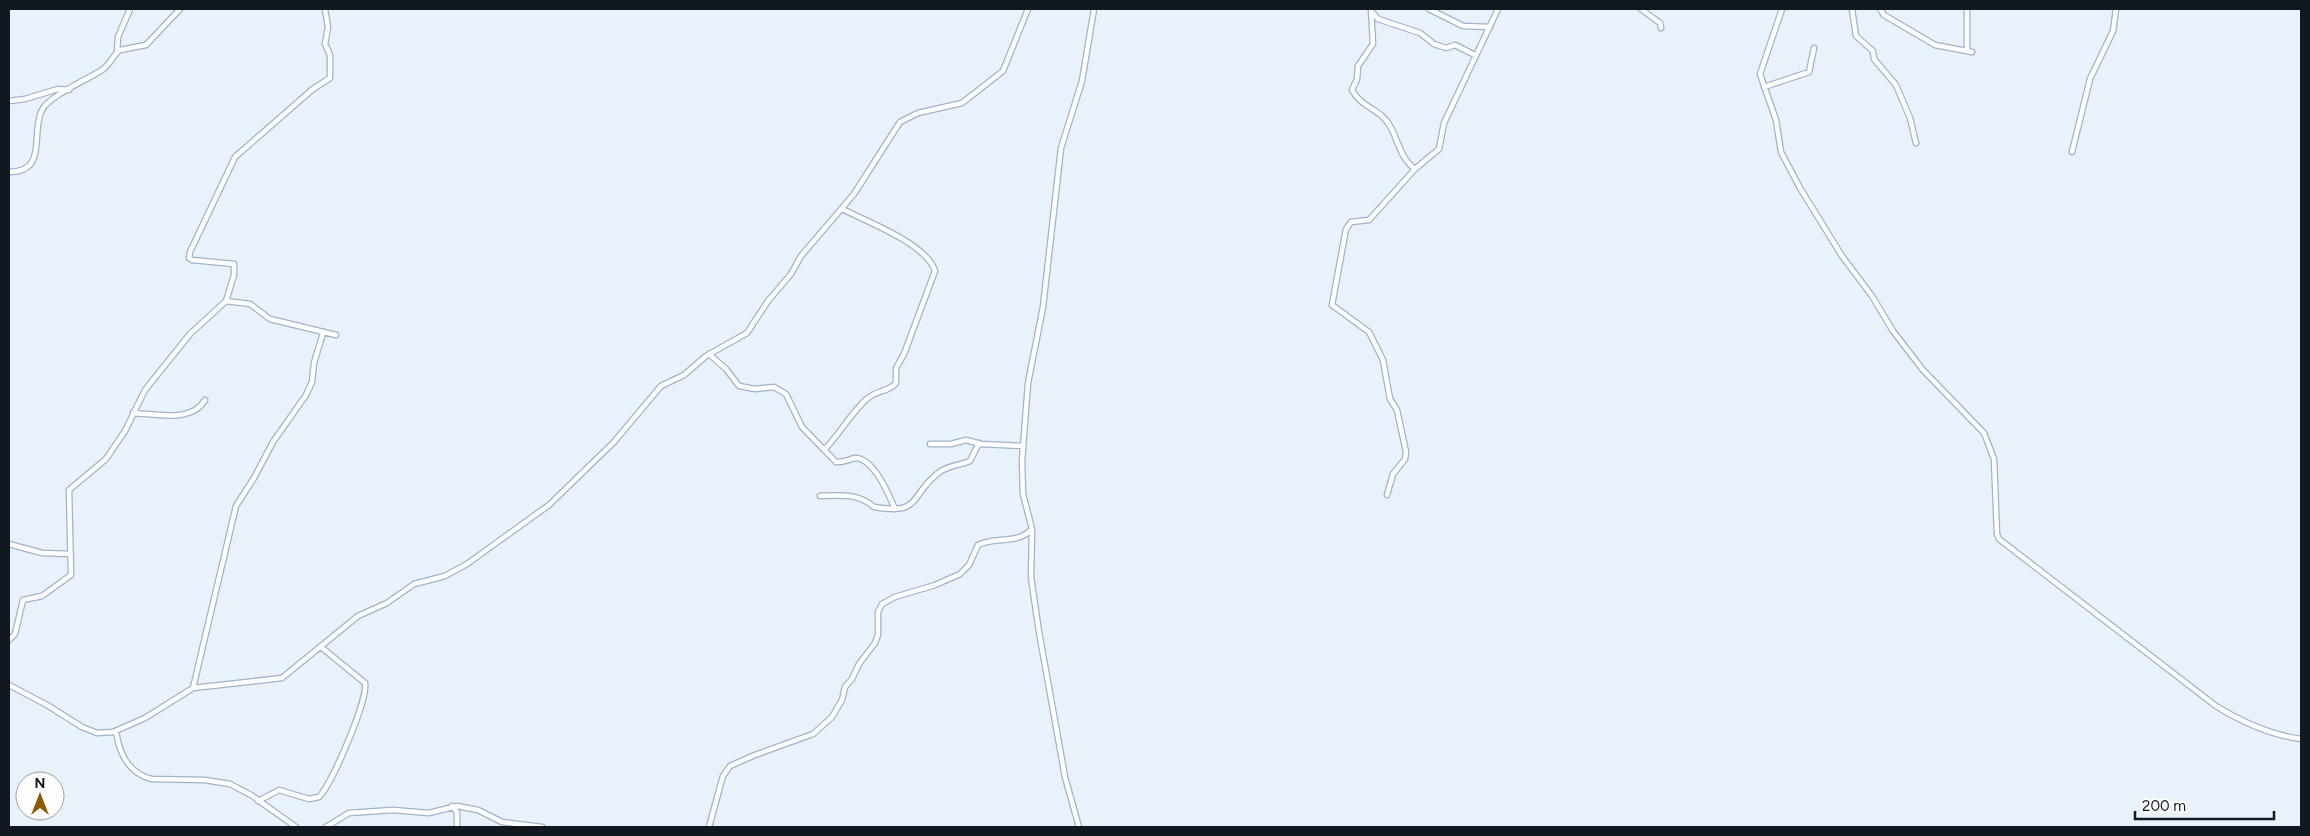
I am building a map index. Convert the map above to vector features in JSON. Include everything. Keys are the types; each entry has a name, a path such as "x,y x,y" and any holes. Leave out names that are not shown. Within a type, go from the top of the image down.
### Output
{"street":[{"path":"9,172 22,171 29,167 36,150 41,110 45,105 105,68 117,52 118,37 130,9"},
{"path":"117,52 146,45 180,9"},
{"path":"9,640 15,634 23,600 42,596 71,575 69,490 106,459 122,438 144,390 201,322 226,301 234,275 234,264 192,260 189,258 190,252 234,157 273,126 288,110 330,78 330,55 325,44 328,26 325,9"},
{"path":"9,685 91,731 102,734 116,731 144,718 193,688 277,679 286,675 358,616 388,603 414,584 445,576 490,549 545,509 614,442 661,386 684,375 709,354 747,333 768,301 791,274 801,256 854,194 900,122 918,113 962,103 997,78 1003,71 1028,9"},
{"path":"1079,827 1051,710 1038,632 1031,577 1032,529 1024,494 1022,446 1028,383 1044,300 1061,148 1082,81 1094,9"},
{"path":"1429,9 1463,26 1490,27"},
{"path":"1387,495 1394,474 1404,459 1406,452 1397,410 1390,399 1383,360 1369,332 1336,310 1332,301 1347,226 1353,222 1369,220 1415,169 1439,148 1444,123 1498,9"},
{"path":"1641,9 1660,22 1661,28"},
{"path":"1782,9 1760,74 1776,120 1781,152 1800,188 1842,256 1867,289 1889,326 1915,360 1984,433 1994,459 1997,534 1999,539 2216,706 2247,723 2281,736 2301,739"},
{"path":"1852,9 1856,36 1873,52 1874,59 1896,85 1910,118 1916,143"},
{"path":"1880,9 1884,16 1935,44 1970,51 1967,9"},
{"path":"2072,152 2090,78 2101,60 2104,48 2113,31 2116,9"},
{"path":"1372,10 1378,19 1420,33 1434,44 1446,48 1455,45 1475,55"},
{"path":"1372,10 1373,44 1359,64 1357,79 1352,90 1368,108 1383,117 1403,158 1415,169"},
{"path":"1764,86 1809,72 1814,48"},
{"path":"9,100 25,99 58,89 69,90"},
{"path":"824,450 839,436 867,398 891,388 896,383 896,368 904,354 935,271 931,263 913,246 842,209"},
{"path":"226,301 250,304 270,319 336,335"},
{"path":"193,688 236,506 254,478 272,442 306,395 312,382 314,363 324,333"},
{"path":"709,354 726,369 739,386 755,389 774,387 786,394 802,427 836,462 855,458 868,464 884,486 895,509"},
{"path":"133,413 185,414 200,408 205,400"},
{"path":"930,444 951,444 966,440 979,443 1022,446"},
{"path":"820,496 852,496 866,501 874,507 895,509 907,507 914,503 928,484 942,470 970,461 979,443"},
{"path":"709,827 723,776 730,766 813,734 832,718 842,700 845,687 852,680 860,664 875,643 878,635 878,612 882,604 895,597 936,585 960,574 969,565 978,545 1012,540 1032,529"},
{"path":"9,544 41,552 71,554"},
{"path":"258,801 279,790 309,799 319,797 329,782 353,729 365,692 365,683 321,647"},
{"path":"116,731 122,756 128,764 144,776 152,779 214,781 242,789 296,827"},
{"path":"326,827 349,813 393,810 429,813 452,806 472,808 502,822 542,827"},
{"path":"452,806 457,812 457,827"}]}
